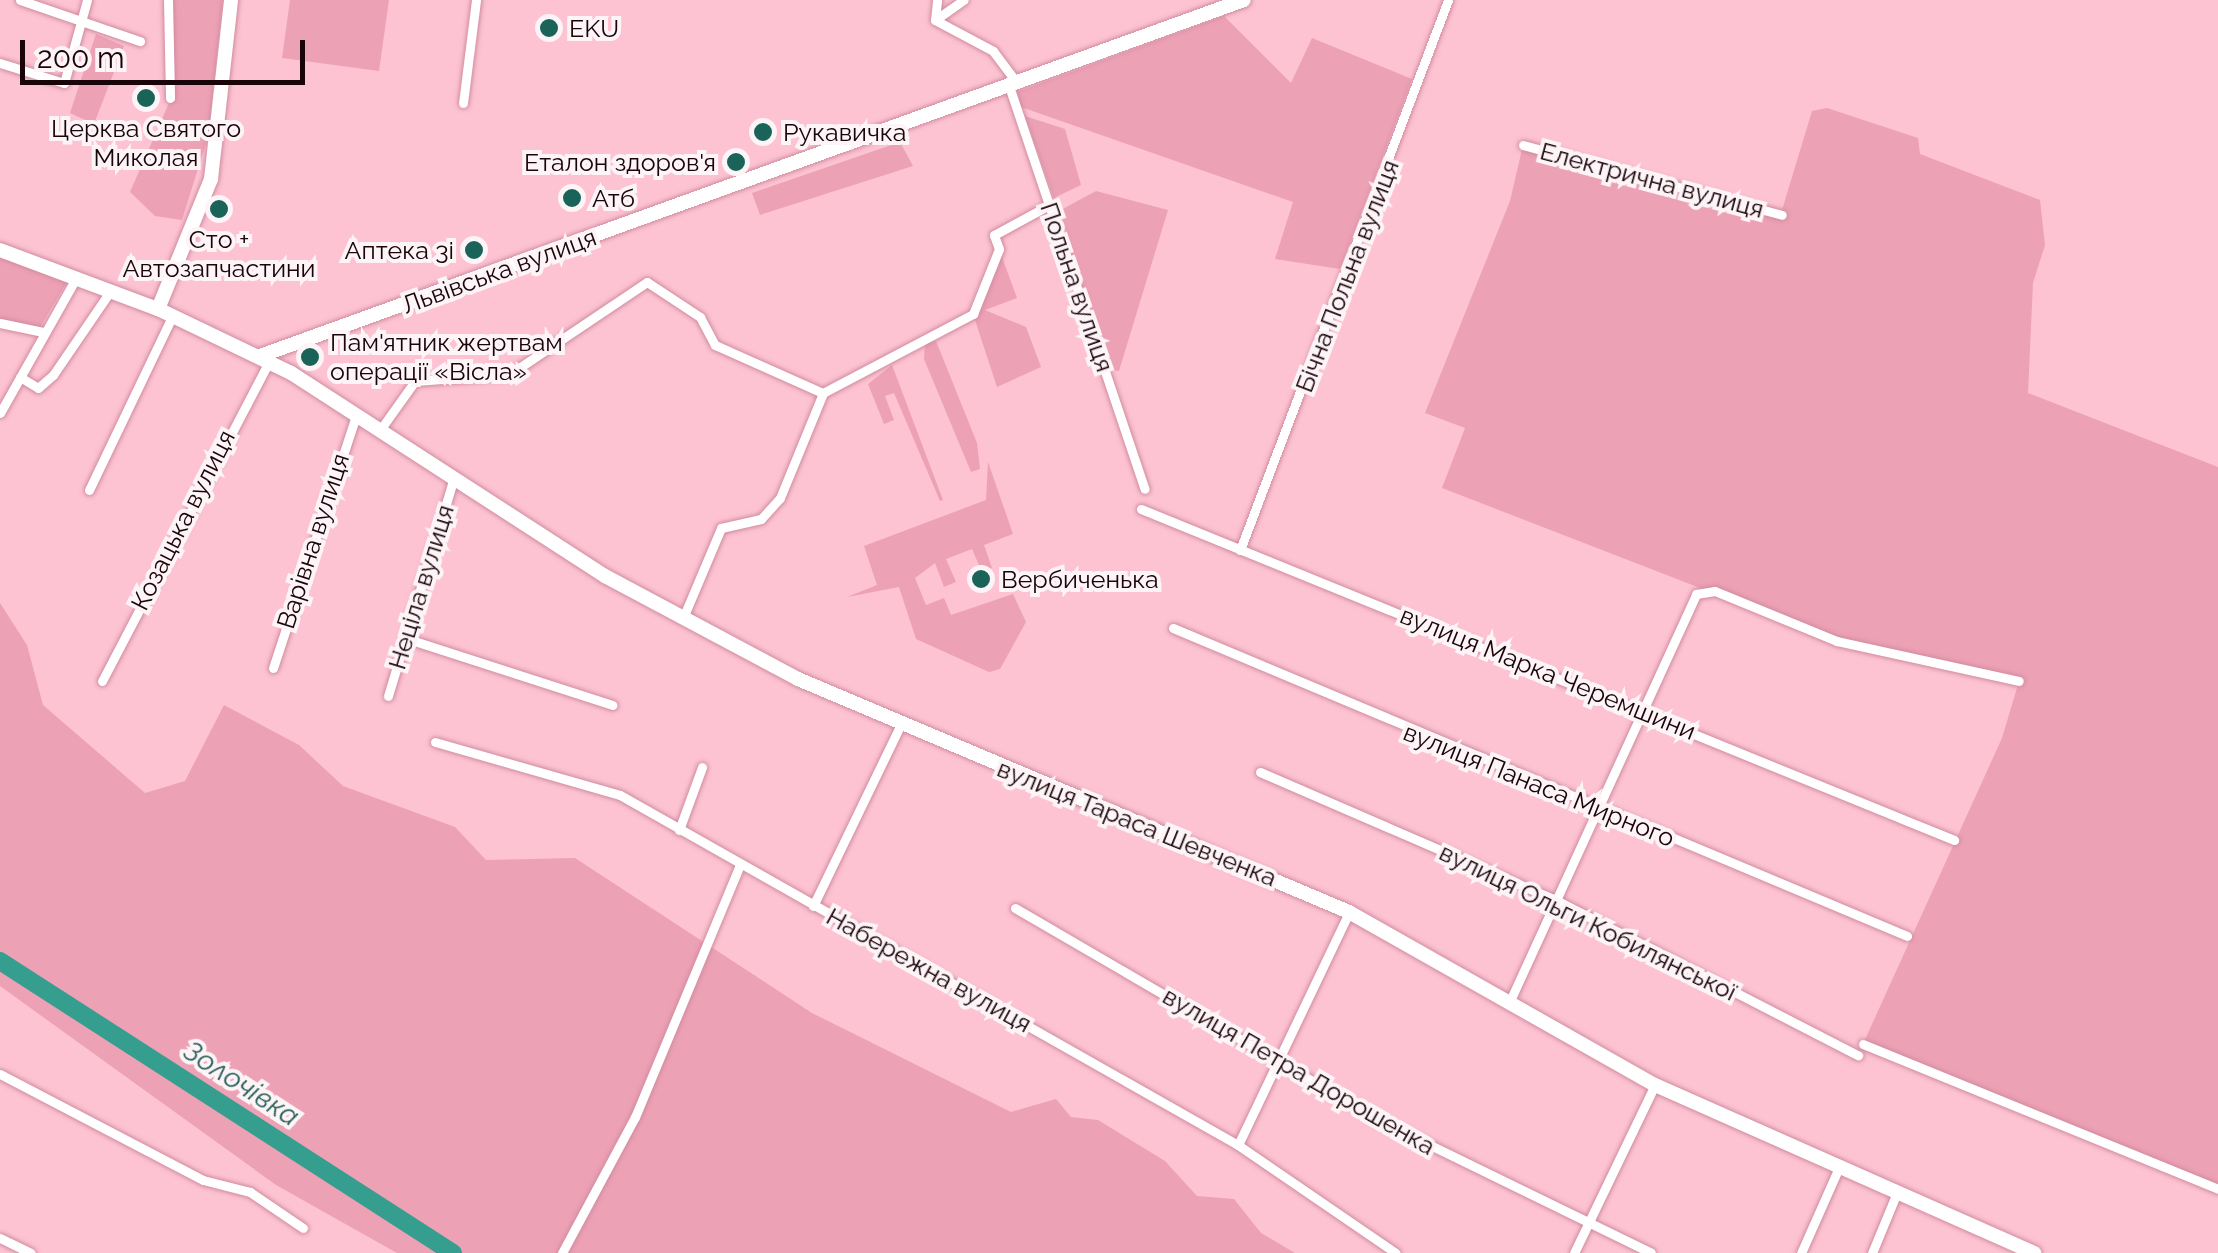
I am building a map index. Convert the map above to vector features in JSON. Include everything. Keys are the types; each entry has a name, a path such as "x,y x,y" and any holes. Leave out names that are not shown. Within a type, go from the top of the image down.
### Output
{"main road":[{"path":"158,308 211,179 232,0"},
{"name":"Львівська вулиця","path":"265,359 1244,0"},
{"name":"вулиця Тараса Шевченка","path":"0,250 158,308 265,359 683,618 900,726 1349,912 1656,1085 2034,1253"}],"street":[{"path":"21,0 140,42"},
{"path":"0,63 58,83 68,79 88,0"},
{"path":"168,0 170,98"},
{"path":"463,103 476,0"},
{"path":"935,20 936,0"},
{"path":"935,20 964,0"},
{"name":"Бічна Польна вулиця","path":"1240,550 1448,0"},
{"path":"935,20 993,51 1013,85"},
{"name":"Польна вулиця","path":"1013,85 1049,205 1145,488"},
{"name":"Електрична вулиця","path":"1523,145 1782,215"},
{"path":"683,618 721,528 761,519 780,498 823,393 974,314 999,249 994,235 1049,205"},
{"path":"0,414 76,278"},
{"path":"380,430 415,382 510,374 647,282 700,317 715,345 823,393"},
{"path":"20,376 38,388 53,375 111,290"},
{"path":"89,490 173,315"},
{"path":"0,323 44,332"},
{"name":"Козацька вулиця","path":"102,681 265,359"},
{"name":"Варівна вулиця","path":"273,668 356,414"},
{"name":"Неціла вулиця","path":"388,696 454,478"},
{"name":"вулиця Марка Черемшини","path":"1141,509 1954,840"},
{"path":"1509,1003 1684,608 1696,594 1714,591 1837,640 2019,681"},
{"name":"вулиця Панаса Мирного","path":"1173,628 1596,809 1907,936"},
{"path":"405,638 612,705"},
{"path":"814,906 900,726"},
{"name":"Набережна вулиця","path":"435,742 620,795 1238,1145 1396,1253"},
{"path":"679,830 702,766"},
{"name":"вулиця Ольги Кобилянської","path":"1260,772 1554,900 1858,1055"},
{"path":"562,1253 634,1117 740,865"},
{"name":"вулиця Петра Дорошенка","path":"1015,908 1588,1226 1652,1253"},
{"path":"1238,1145 1349,912"},
{"path":"1863,1044 2218,1190"},
{"path":"0,1074 203,1180 250,1192 304,1228"},
{"path":"1574,1253 1656,1085"},
{"path":"1802,1253 1840,1166"},
{"path":"1872,1253 1898,1190"},
{"path":"0,1238 31,1253"}],"shaded area":[{"path":"171,0 223,0 208,137 182,220 155,216 130,192 169,103"},
{"path":"290,0 389,0 379,71 282,58"},
{"path":"1224,16 1291,83 1312,38 1412,79 1340,269 1275,259 1293,202 1021,107 1017,92"},
{"path":"96,34 124,46 94,124 70,113"},
{"path":"1827,108 1918,138 1920,154 2040,200 2045,245 2033,283 2028,393 2218,467 2218,1189 1863,1044 2002,738 2019,681 1837,641 1442,488 1465,428 1425,413 1510,201 1523,145 1782,210 1812,111"},
{"path":"1025,116 1065,129 1081,185 1054,198"},
{"path":"900,142 913,166 760,215 752,193"},
{"path":"1096,191 1168,210 1119,371 1111,370 1057,212"},
{"path":"999,249 1017,298 985,310 1026,327 1041,367 997,387 973,314"},
{"path":"0,256 67,282 40,327 0,320"},
{"path":"936,341 977,443 980,469 971,472 924,359 925,343"},
{"path":"892,365 943,500 940,501 894,393 885,396 894,420 884,424 868,384"},
{"path":"988,462 1013,534 984,545 992,568 982,572 972,549 946,559 956,582 944,587 935,563 915,578 926,605 944,598 951,615 1013,594 1026,622 1000,669 989,672 916,639 899,587 847,597 877,585 864,546 986,500"},
{"path":"0,603 27,645 43,705 145,793 185,781 224,705 299,745 343,786 455,827 486,860 575,858 812,1013 1011,1112 1056,1099 1071,1117 1098,1120 1165,1161 1197,1196 1234,1199 1261,1233 1295,1253 397,1253 276,1185 0,986"}],"waterway":[{"name":"Золочівка","path":"0,961 453,1253"}],"place":[{"name":"EKU","path":"549,28"},
{"name":"Церква Святого Миколая","path":"146,98"},
{"name":"Рукавичка","path":"763,132"},
{"name":"Еталон здоров'я","path":"736,162"},
{"name":"Атб","path":"572,198"},
{"name":"Сто + Автозапчастини","path":"219,209"},
{"name":"Аптека 3і","path":"474,250"},
{"name":"Пам'ятник жертвам операції «Вісла»","path":"310,357"},
{"name":"Вербиченька","path":"981,579"}]}
